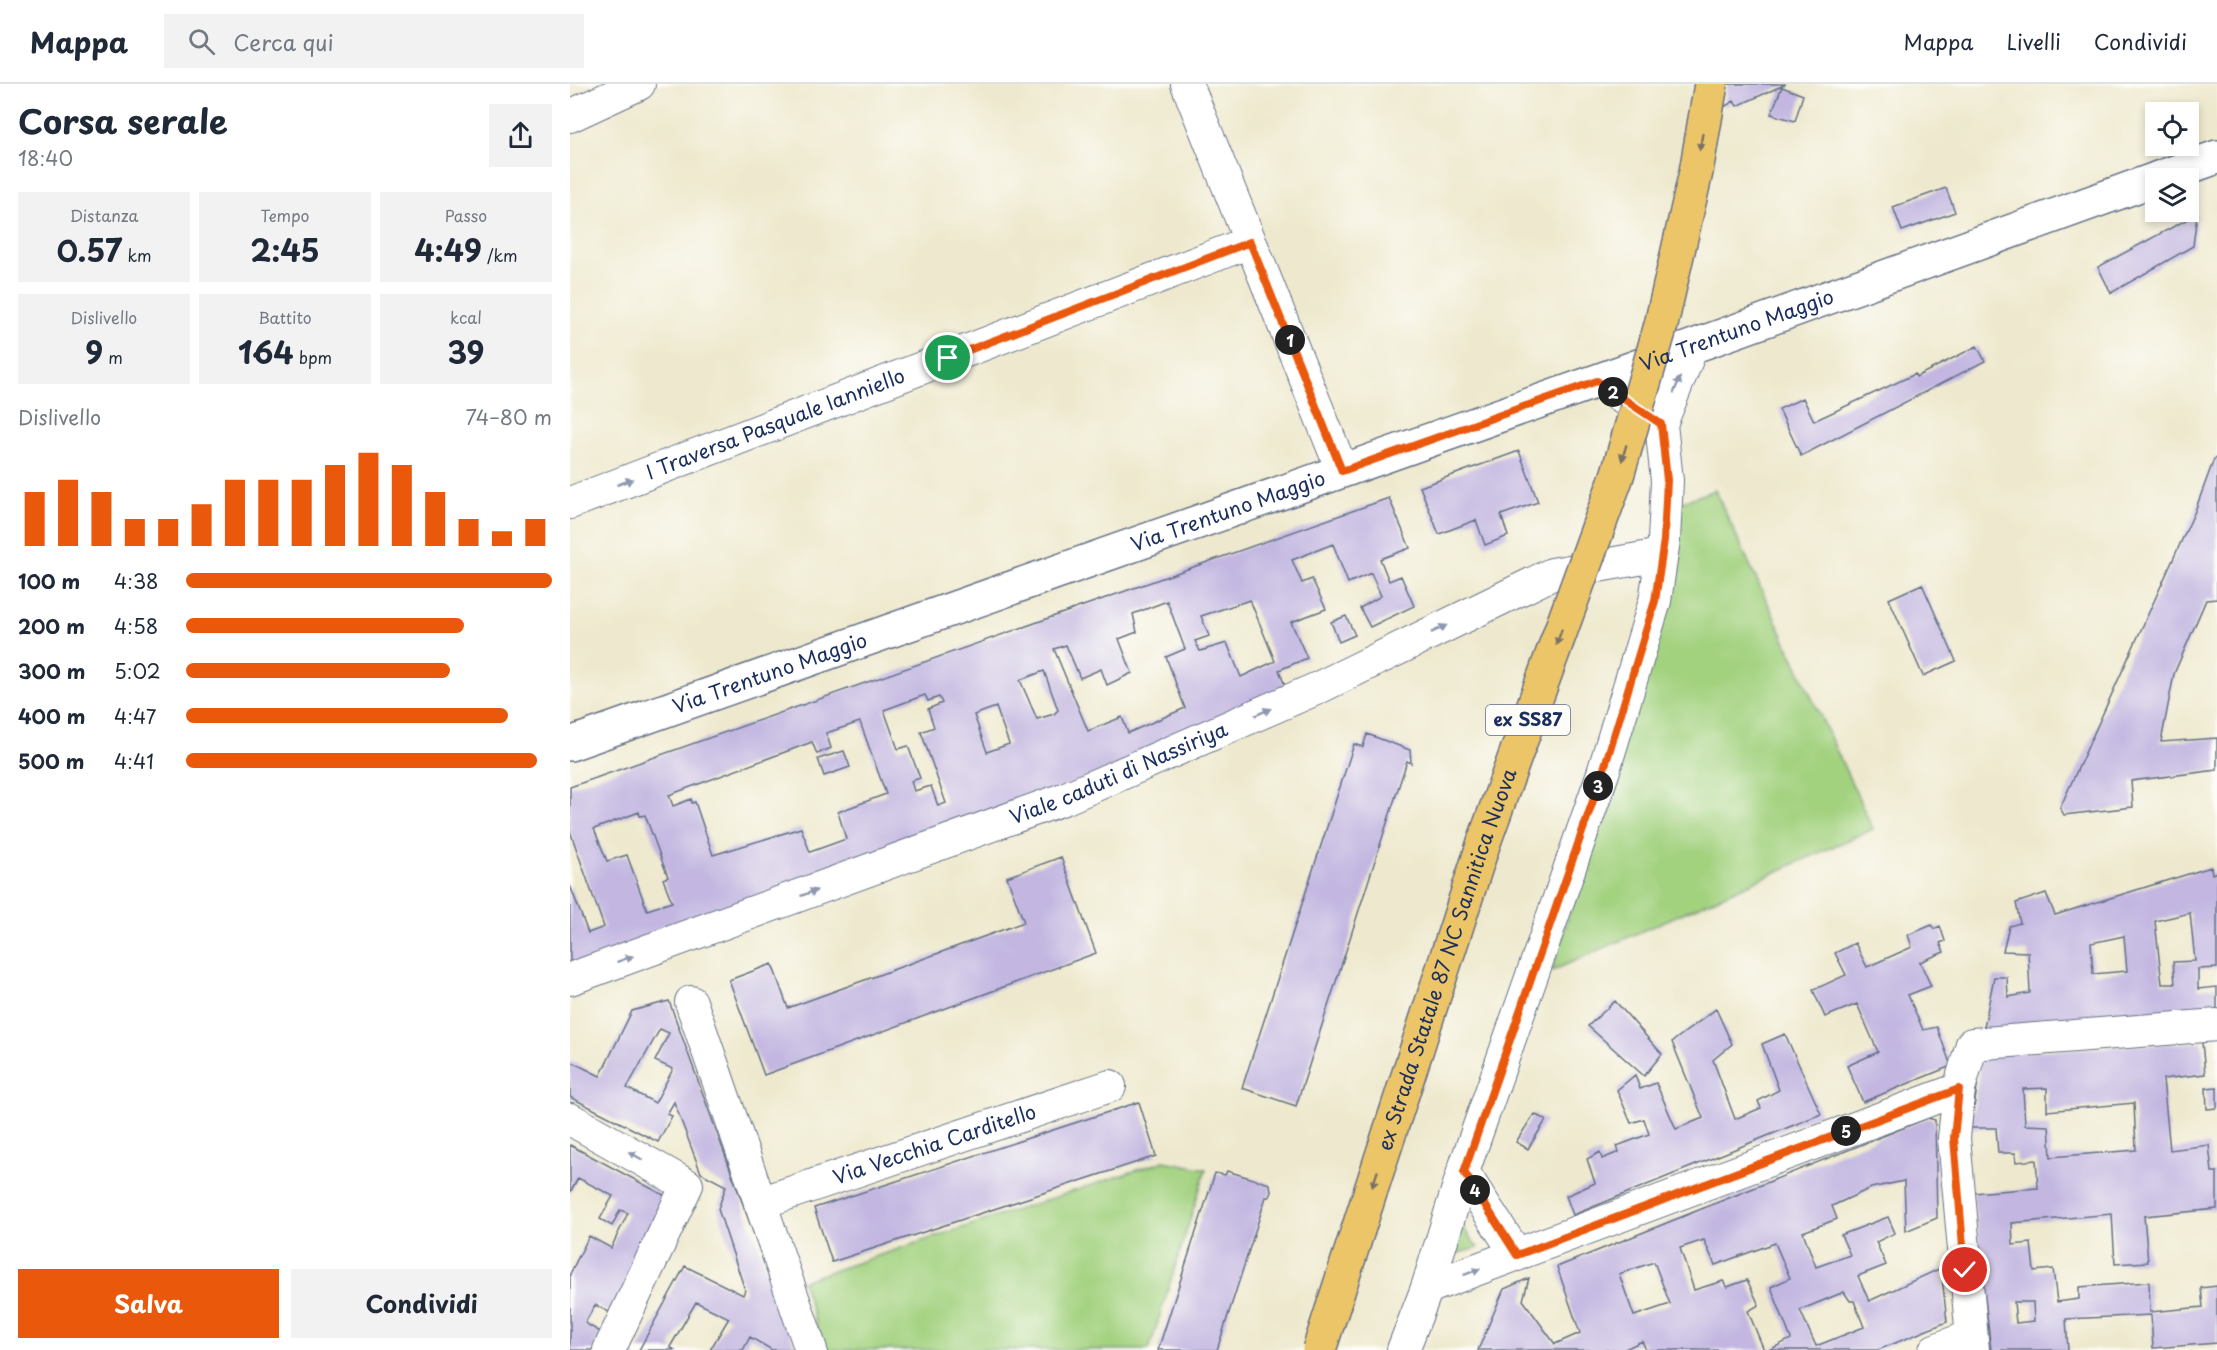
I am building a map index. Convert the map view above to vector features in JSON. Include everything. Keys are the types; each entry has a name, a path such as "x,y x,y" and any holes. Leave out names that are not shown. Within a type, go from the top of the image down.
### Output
{"highway":[{"name":"ex Strada Statale 87 NC Sannitica Nuova","path":"1319,1350 1484,842 1617,476 1661,326 1696,172 1712,84"}],"street":[{"path":"570,116 639,84"},
{"path":"1187,84 1342,471"},
{"name":"Via Trentuno Maggio","path":"2187,168 2217,157"},
{"name":"Via Trentuno Maggio","path":"570,744 1597,381 2145,183"},
{"name":"I Traversa Pasquale Ianniello","path":"570,503 1250,242"},
{"path":"1403,1350 1427,1288 1464,1172 1603,772 1655,601 1667,480 1661,424 1692,347"},
{"path":"1597,381 1661,424"},
{"name":"Viale caduti di Nassiriya","path":"570,979 1065,798 1318,688 1552,574 1661,555"},
{"path":"691,1002 811,1350"},
{"path":"1935,1350 1972,1343 1954,1138 1959,1089 1972,1044 2217,1025"},
{"name":"Via Vecchia Carditello","path":"760,1203 1110,1086"},
{"path":"1427,1288 1959,1089"},
{"path":"570,1119 687,1185 609,1350"},
{"path":"1464,1172 1517,1255"}],"green space":[{"path":"1715,490 1873,829 1552,971 1665,594 1676,504"},
{"path":"1164,1161 1206,1169 1149,1350 825,1350 802,1281"},
{"path":"1452,1213 1478,1248 1437,1258"}],"building":[{"path":"1727,84 1786,84 1737,106 1734,101 1724,107"},
{"path":"1782,87 1803,95 1795,121 1771,114"},
{"path":"1946,188 1955,212 1902,231 1893,207"},
{"path":"2182,222 2196,222 2193,246 2111,293 2098,267"},
{"path":"1977,346 1985,361 1801,456 1779,409 1803,398 1814,421 1915,374 1916,377"},
{"path":"1519,451 1538,502 1501,515 1508,536 1485,545 1476,520 1439,534 1420,487"},
{"path":"2217,458 2217,599 2206,600 2174,674 2161,742 2217,738 2217,770 2131,781 2133,807 2064,815 2060,808 2195,511 2214,459"},
{"path":"1389,498 1410,548 1380,559 1389,581 1401,576 1414,606 1370,627 1360,608 1381,596 1371,573 1348,583 1333,544 1292,560 1302,583 1312,579 1326,609 1291,622 1307,658 1279,670 1288,694 1140,759 570,967 570,885 588,933 604,927 570,831 570,787","holes":["1250,600 1275,661 1241,677 1227,643 1200,651 1195,641 1209,636 1201,616","1167,601 1185,649 1166,657 1185,708 1128,733 1122,717 1088,731 1054,649 1066,645 1080,678 1101,669 1107,685 1132,673 1119,639 1137,632 1133,614","1044,671 1058,710 1054,714 1037,719 1020,680","925,695 928,701 939,697 942,703 928,709 934,727 921,732 946,803 938,806 931,786 914,791 911,781 920,778 908,746 898,749 884,710","996,707 1009,744 987,752 974,715","860,722 886,794 838,812 846,839 810,852 801,828 713,855 695,802 692,803 691,799 673,806 669,795 812,742 817,754 831,748 826,733","639,812 640,816 645,815 668,877 663,879 672,902 647,910 627,855 607,861 594,829"]},
{"path":"1922,584 1956,661 1923,676 1889,599"},
{"path":"1346,616 1355,635 1339,642 1331,622"},
{"path":"1367,734 1410,750 1411,763 1407,761 1296,1106 1242,1088 1354,744 1363,747"},
{"path":"844,751 850,767 824,776 818,759"},
{"path":"1061,857 1096,953 764,1075 729,980 772,964 788,1008 1024,922 1007,877"},
{"path":"2211,867 2212,874 2217,872 2217,968 2198,969 2198,989 2217,987 2217,1013 1983,1032 1994,977 2007,977 2008,997 2030,993 2028,952 2003,951 2009,926 2020,923 2016,903 2046,893 2055,915","holes":["2190,913 2195,961 2173,962 2175,984 2162,984 2155,921","2124,936 2127,971 2093,974 2091,943"]},
{"path":"1932,925 1934,929 1940,926 1945,941 1940,943 1944,952 1920,962 1931,986 1908,995 1923,1030 1937,1027 1951,1066 1863,1102 1847,1066 1878,1052 1857,1004 1825,1017 1813,990 1846,975 1835,953 1855,943 1867,967 1912,947 1908,935"},
{"path":"669,1001 796,1350 772,1350 750,1337 743,1350 710,1350 729,1318 696,1302 670,1347 675,1350 639,1350 685,1266 743,1295 745,1290 718,1209 726,1186 701,1173 674,1102 667,1114 672,1116 658,1142 570,1097 570,1061 600,1076 632,1011","holes":["660,1029 669,1033 655,1061 673,1069 655,1103 627,1088"]},
{"path":"1615,1001 1662,1054 1644,1076 1588,1026"},
{"path":"1716,1009 1732,1044 1713,1060 1735,1119 1761,1108 1758,1101 1779,1090 1762,1044 1785,1034 1821,1114 1573,1215 1566,1196 1595,1183 1587,1159 1600,1152 1602,1159 1619,1152 1617,1146 1649,1134 1644,1119 1631,1123 1617,1090 1635,1075 1640,1089 1656,1083 1676,1129 1703,1118 1672,1042"},
{"path":"2202,1042 2205,1074 2163,1079 2170,1150 2209,1145 2212,1172 2217,1172 2217,1209 2144,1216 2148,1262 2115,1264 2112,1214 2012,1223 2013,1245 2031,1243 2034,1271 2053,1269 2057,1302 2079,1299 2079,1287 2149,1282 2150,1312 2203,1307 2201,1288 2217,1286 2217,1343 2153,1348 2151,1315 2066,1319 2068,1350 1991,1350 1973,1193 2038,1188 2036,1160 2016,1162 2015,1153 1998,1153 1996,1128 1971,1128 1981,1060 1999,1053","holes":["2047,1088 2047,1111 2134,1103 2136,1150 2051,1157 2049,1126 2025,1125 2023,1089","2014,1302 2033,1302 2034,1321 2016,1323"]},
{"path":"2217,1087 2217,1108 2207,1109 2206,1088"},
{"path":"1139,1102 1156,1156 832,1262 814,1208"},
{"path":"1534,1114 1546,1120 1528,1149 1516,1142"},
{"path":"1928,1118 1935,1120 1937,1218 1906,1231 1904,1181 1871,1188 1832,1206 1837,1219 1803,1232 1816,1267 1850,1255 1841,1235 1888,1217 1895,1233 1876,1242 1886,1265 1858,1276 1869,1301 1941,1268 1947,1322 1878,1350 1769,1350 1791,1339 1771,1287 1790,1278 1775,1243 1715,1265 1704,1240 1680,1248 1694,1290 1723,1281 1727,1287 1747,1280 1759,1305 1748,1311 1764,1350 1646,1350 1642,1341 1623,1350 1478,1350 1504,1289 1529,1278 1523,1300 1555,1344 1580,1333 1557,1267","holes":["1654,1262 1670,1304 1634,1316 1619,1274","1844,1292 1850,1301 1854,1301 1864,1327 1816,1346 1800,1310"]},
{"path":"570,1145 673,1200 613,1314 595,1305 585,1323 602,1333 592,1350 570,1350 570,1274 589,1236 611,1248 628,1213 620,1210 612,1226 600,1219 613,1196 578,1178 570,1193"},
{"path":"1227,1171 1270,1184 1271,1192 1269,1197 1266,1197 1217,1350 1158,1350 1215,1173 1225,1175"}],"route":[{"path":"948,358 1250,242 1342,471 1597,381 1661,424 1667,480 1664,540 1655,601 1603,772 1464,1172 1517,1255 1959,1089 1954,1138 1965,1270"}]}
